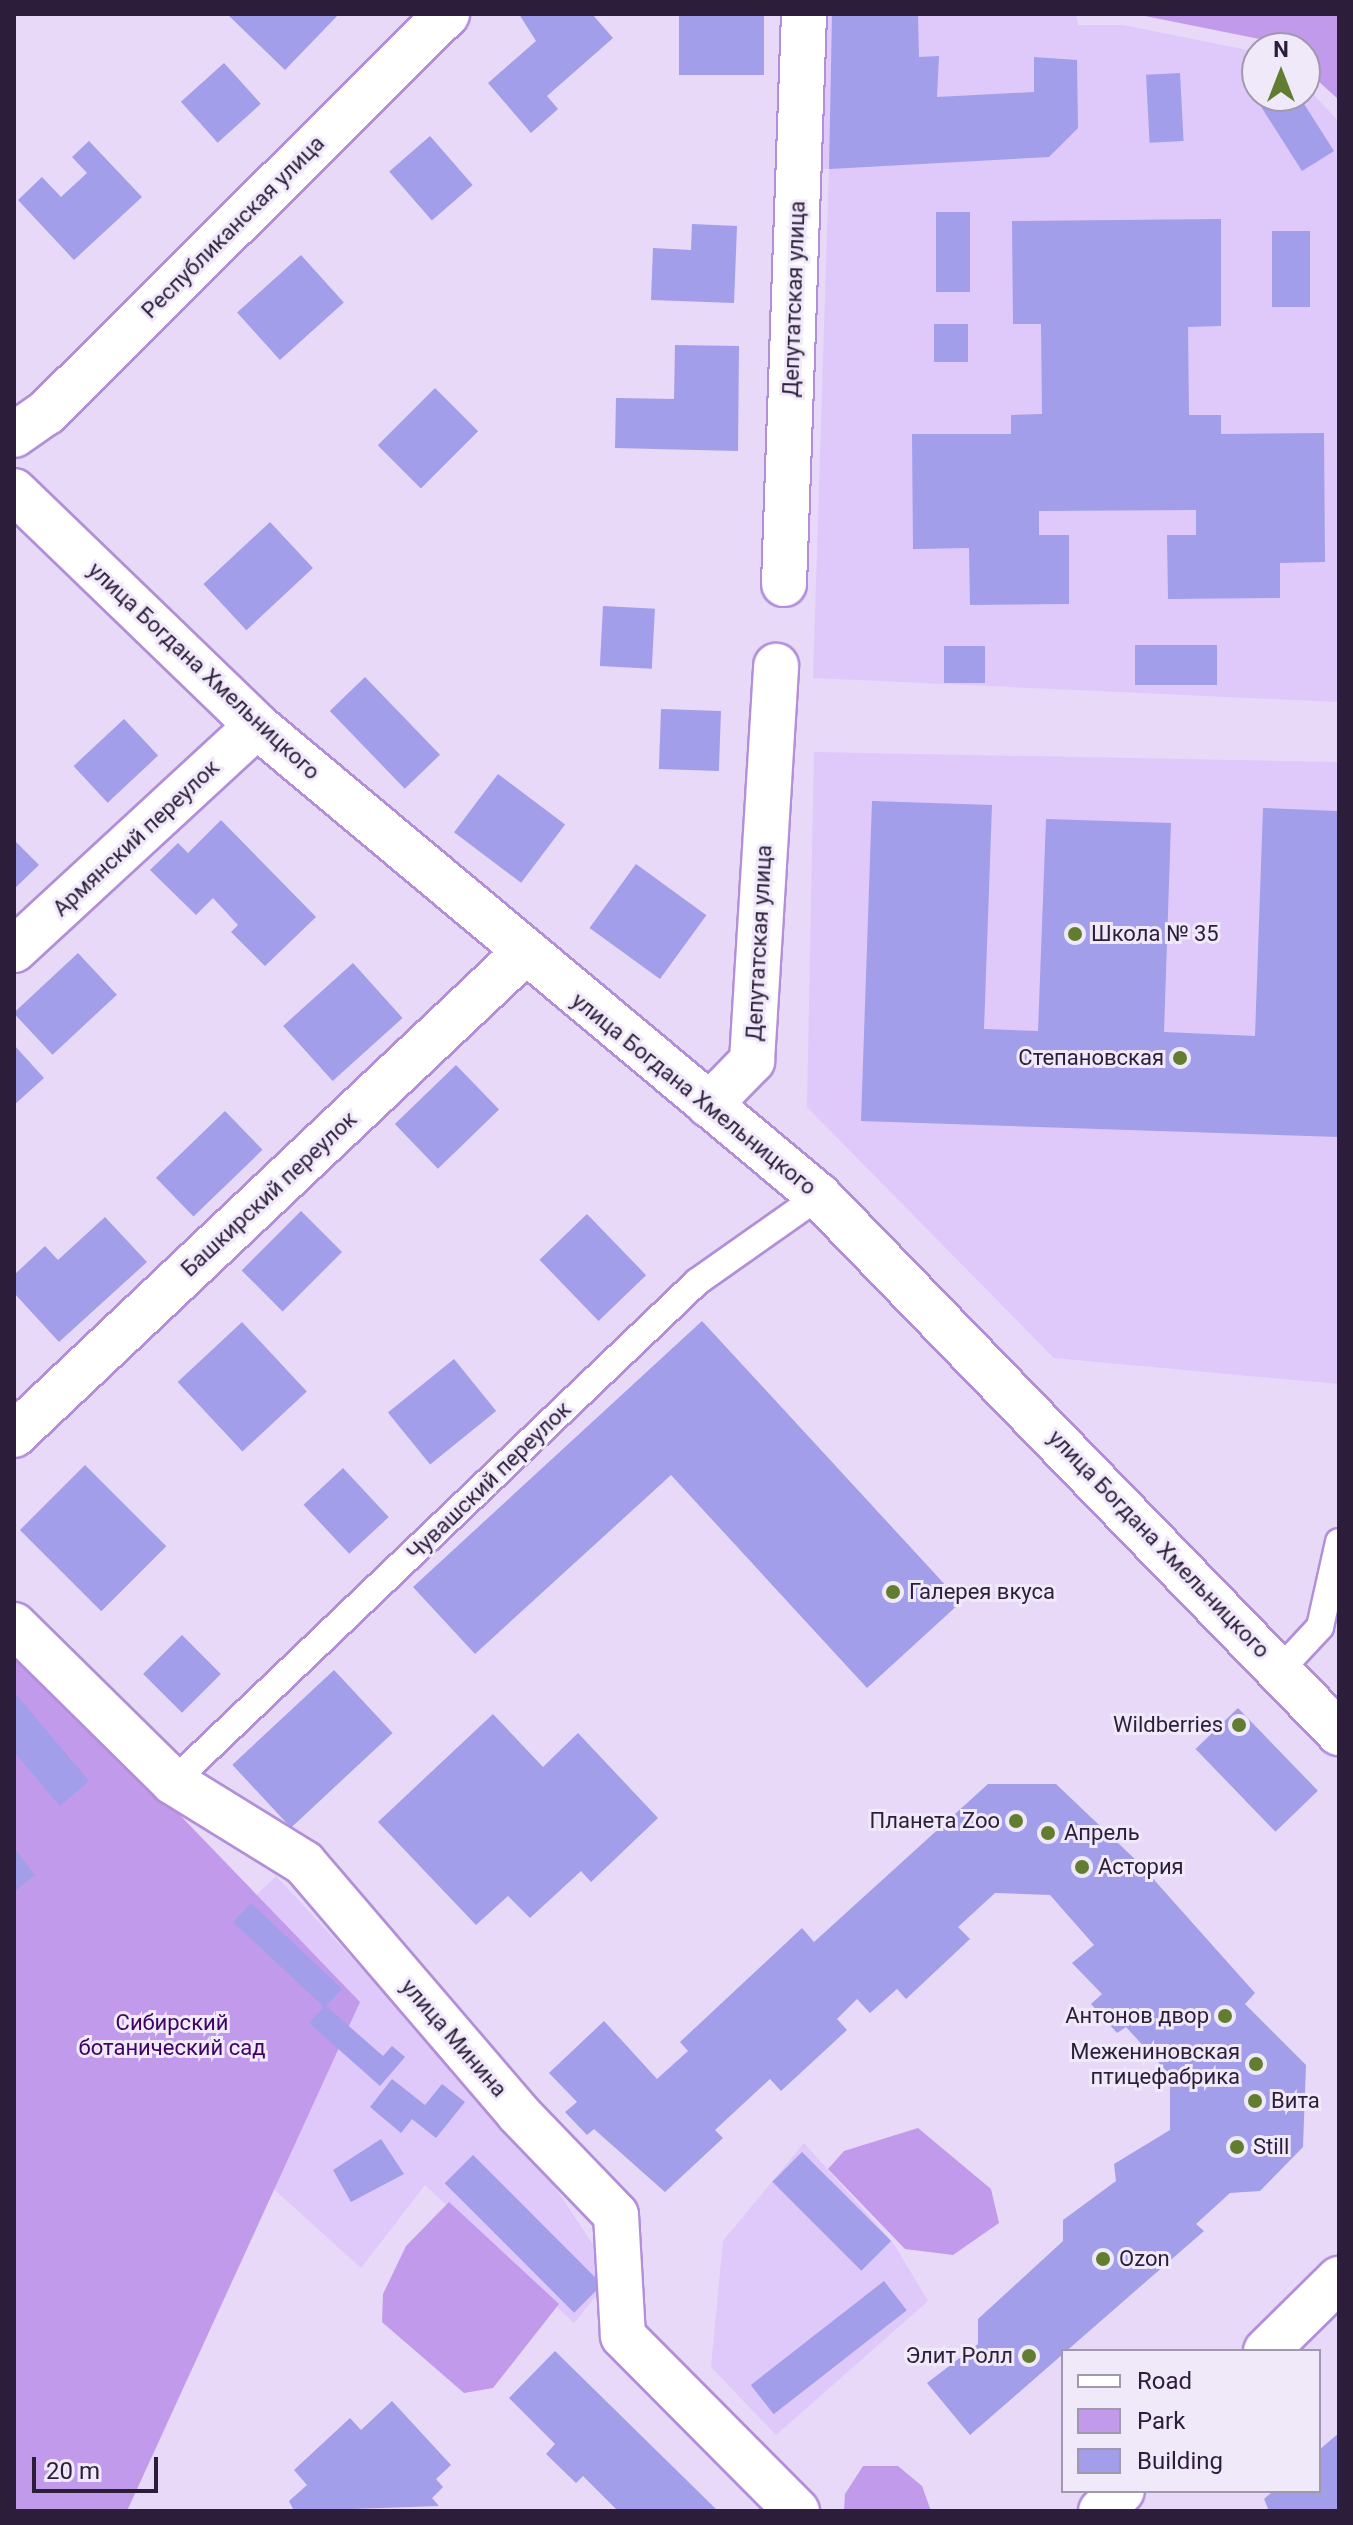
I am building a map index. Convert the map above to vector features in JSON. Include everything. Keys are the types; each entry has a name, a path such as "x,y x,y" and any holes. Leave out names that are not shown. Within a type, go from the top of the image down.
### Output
{"street":[{"name":"Республиканская улица","path":"14,435 46,413 447,14"},
{"name":"Депутатская улица","path":"784,584 804,14"},
{"name":"улица Богдана Хмельницкого","path":"14,491 257,726 524,953 819,1196 1339,1733"},
{"name":"Депутатская улица","path":"709,1105 752,1061 776,666"},
{"name":"Армянский переулок","path":"14,950 257,726"},
{"name":"Башкирский переулок","path":"14,1435 524,953"},
{"name":"улица Минина","path":"14,1625 173,1782 304,1863 518,2113 616,2215 623,2336 797,2511"},
{"path":"1268,2349 1339,2279"},
{"path":"1101,2511 1120,2493"}],"lane":[{"name":"Чувашский переулок","path":"173,1782 697,1282 819,1196"},
{"path":"1280,1670 1330,1628 1339,1542"}],"shaded area":[{"path":"815,14 1076,14 1078,25 1123,25 1241,49 1241,112 1321,112 1321,102 1339,122 1339,702 813,678 829,169 811,169"},
{"name":"Школа № 35","path":"814,752 1339,762 1339,1384 1054,1358 807,1107"},
{"path":"276,1876 531,2151 613,2275 574,2323 425,2185 361,2268 266,2182 224,1927"},
{"path":"804,2143 894,2244 928,2301 776,2435 711,2367 723,2241"}],"green space":[{"path":"1135,14 1339,14 1339,100 1321,84 1321,32 1241,32 1241,35"},
{"name":"Сибирский ботанический сад","path":"14,1643 360,2002 127,2511 14,2511"},
{"path":"918,2128 991,2189 999,2223 953,2255 905,2249 828,2169 844,2151"},
{"path":"449,2202 559,2304 493,2388 464,2393 382,2322 383,2294 406,2246"},
{"path":"863,2466 898,2466 922,2486 931,2511 844,2511 845,2494"}],"building":[{"path":"227,14 339,14 285,70"},
{"path":"519,14 592,14 613,38 547,96 558,109 531,133 488,83 536,41"},
{"path":"679,14 764,14 764,75 679,75"},
{"path":"832,14 918,14 919,57 939,56 937,97 1034,92 1034,57 1077,60 1078,128 1049,157 829,169"},
{"path":"224,63 261,104 218,143 181,102"},
{"path":"1180,73 1184,141 1150,143 1146,75"},
{"path":"1264,112 1309,112 1334,151 1302,171"},
{"path":"430,136 473,185 432,220 389,171"},
{"path":"89,141 142,197 74,260 18,200 42,177 61,197 87,173 72,157"},
{"path":"936,212 970,212 970,292 936,292"},
{"path":"1221,219 1221,326 1188,327 1189,415 1221,415 1221,434 1324,433 1325,562 1280,563 1280,598 1168,599 1167,535 1196,535 1196,510 1039,511 1039,535 1069,535 1069,604 970,605 969,548 913,549 912,434 1011,434 1011,415 1042,414 1041,324 1013,324 1012,221"},
{"path":"692,224 737,226 734,303 651,300 653,248 691,250"},
{"path":"1272,231 1310,231 1310,307 1272,307"},
{"path":"301,255 344,303 280,360 237,313"},
{"path":"934,324 968,324 968,362 934,362"},
{"path":"675,345 739,346 738,451 615,448 616,398 674,399"},
{"path":"435,388 478,431 421,488 378,445"},
{"path":"270,522 313,568 246,630 203,584"},
{"path":"603,606 655,609 652,669 600,666"},
{"path":"1135,645 1217,645 1217,685 1135,685"},
{"path":"944,646 985,646 985,683 944,683"},
{"path":"365,677 440,755 405,789 330,711"},
{"path":"661,709 721,711 719,771 659,769"},
{"path":"124,719 158,756 108,803 74,766"},
{"path":"498,774 565,825 521,883 454,832"},
{"path":"872,801 992,805 984,1029 1038,1031 1046,819 1171,823 1164,1032 1255,1036 1263,808 1337,811 1339,1137 861,1121"},
{"path":"221,820 316,917 265,966 231,932 238,925 213,898 196,915 150,870 178,843 188,853"},
{"path":"14,840 39,865 14,889"},
{"path":"636,864 706,915 660,979 590,928"},
{"path":"78,953 117,995 53,1055 14,1013"},
{"path":"353,963 403,1018 333,1081 283,1026"},
{"path":"14,1045 44,1078 14,1105"},
{"path":"456,1065 499,1110 438,1169 395,1124"},
{"path":"225,1111 263,1150 193,1217 156,1178"},
{"path":"301,1211 342,1252 283,1311 242,1270"},
{"path":"587,1214 646,1275 599,1321 540,1260"},
{"path":"105,1217 147,1262 59,1342 14,1293 14,1275 45,1246 58,1260"},
{"path":"702,1321 961,1602 867,1688 671,1475 475,1654 413,1587"},
{"path":"242,1322 307,1391 242,1451 178,1382"},
{"path":"454,1359 496,1411 430,1465 388,1412"},
{"path":"85,1465 166,1546 101,1611 20,1530"},
{"path":"343,1468 389,1517 349,1554 304,1505"},
{"path":"182,1635 221,1674 182,1713 143,1674"},
{"path":"334,1670 393,1733 291,1828 232,1765"},
{"path":"14,1692 89,1781 60,1806 14,1752"},
{"path":"1238,1708 1318,1791 1275,1832 1196,1749"},
{"path":"493,1714 543,1767 578,1733 658,1818 591,1882 581,1871 530,1918 508,1896 476,1925 378,1822"},
{"path":"988,1784 1056,1784 1139,1863 1255,1993 1245,2004 1306,2065 1303,2147 1260,2191 1230,2193 1196,2224 1204,2231 1069,2349 1061,2349 1061,2356 970,2435 927,2383 978,2344 978,2319 1063,2241 1063,2220 1116,2181 1114,2164 1170,2130 1170,2075 1126,2027 1117,2033 1091,2004 1102,1994 1072,1963 1094,1945 1050,1895 995,1893 958,1927 970,1939 906,1999 897,1989 870,2013 857,1999 837,2019 847,2030 781,2091 770,2079 715,2130 723,2138 665,2192 594,2129 587,2135 565,2112 577,2102 549,2073 604,2021 657,2079 688,2051 680,2042 802,1928 814,1942"},
{"path":"14,1848 35,1875 14,1892"},
{"path":"251,1903 342,1989 326,2006 383,2056 392,2046 405,2057 380,2086 309,2023 324,2007 233,1922"},
{"path":"392,2079 425,2105 442,2084 465,2102 436,2138 412,2119 401,2133 370,2107"},
{"path":"381,2139 404,2174 351,2202 333,2170"},
{"path":"802,2152 891,2241 861,2271 772,2182"},
{"path":"473,2155 602,2284 574,2313 445,2183"},
{"path":"884,2281 907,2310 774,2414 751,2385"},
{"path":"555,2351 718,2511 618,2511 583,2476 576,2483 546,2454 555,2444 509,2398"},
{"path":"392,2401 451,2465 436,2479 443,2487 432,2498 439,2506 294,2511 289,2501 307,2485 294,2470 350,2418 361,2430"},
{"path":"1339,2433 1339,2511 1269,2511 1264,2499 1271,2493 1321,2493 1321,2448"}],"place":[{"name":"Школа № 35","path":"1075,934"},
{"name":"Степановская","path":"1180,1058"},
{"name":"Галерея вкуса","path":"893,1592"},
{"name":"Wildberries","path":"1239,1725"},
{"name":"Планета Zoo","path":"1016,1821"},
{"name":"Апрель","path":"1048,1833"},
{"name":"Астория","path":"1082,1867"},
{"name":"Антонов двор","path":"1225,2016"},
{"name":"Межениновская птицефабрика","path":"1256,2064"},
{"name":"Вита","path":"1255,2101"},
{"name":"Still","path":"1237,2147"},
{"name":"Ozon","path":"1103,2259"},
{"name":"Элит Ролл","path":"1029,2356"}]}
